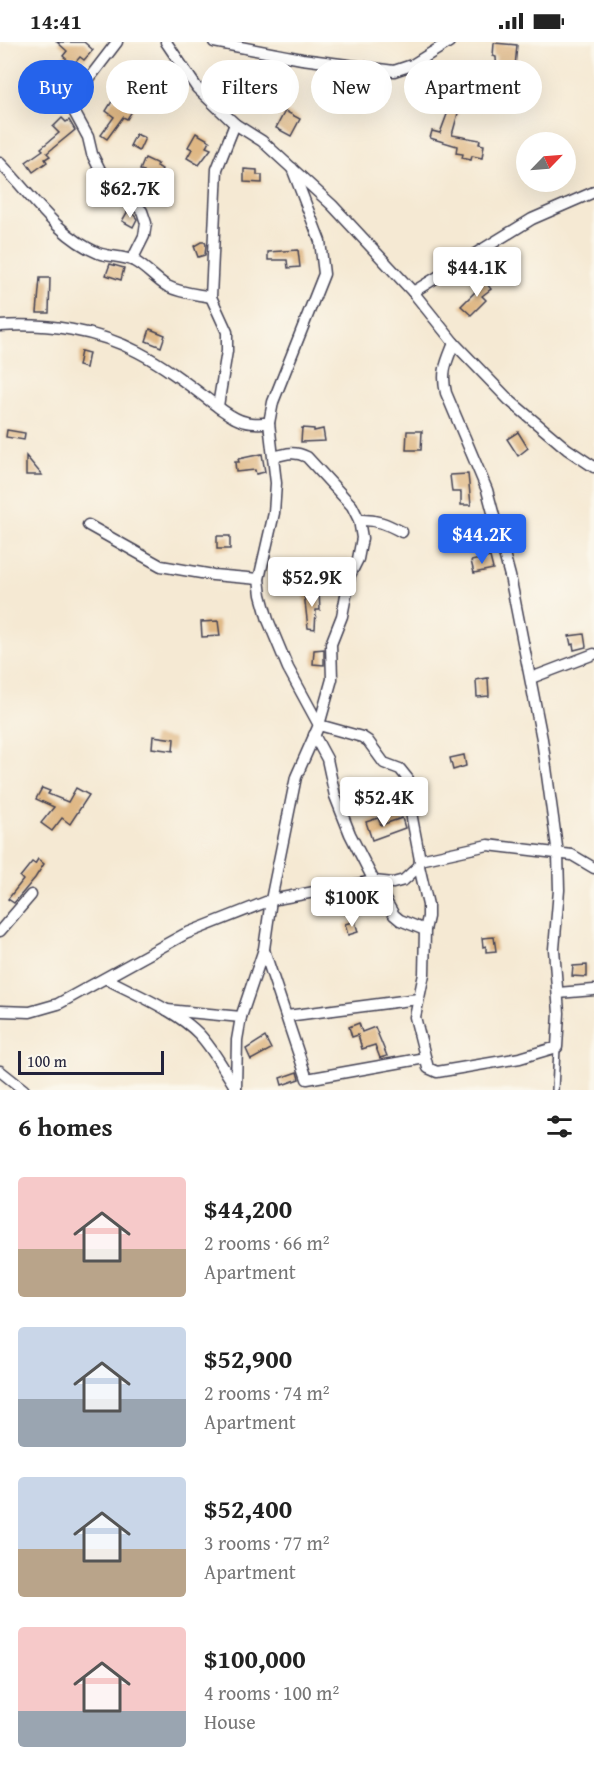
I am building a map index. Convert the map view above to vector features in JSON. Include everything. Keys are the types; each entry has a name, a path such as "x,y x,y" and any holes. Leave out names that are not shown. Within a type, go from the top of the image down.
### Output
{"street":[{"path":"117,42 71,102 71,106 88,137 92,154 101,172 142,211 146,223 144,236 132,260"},
{"path":"166,42 197,88 235,124 262,141 332,205 413,292 454,343 509,400 567,449 594,467"},
{"path":"214,42 302,59 394,70 412,65 448,42"},
{"path":"218,406 227,351 227,332 211,297 217,170 235,124"},
{"path":"0,163 70,236 98,253 132,260 149,270 165,285 180,292 211,297"},
{"path":"292,168 320,241 324,274 273,402 269,423 276,483 274,513 259,579 261,596 272,630 327,759 335,795 350,834 393,915 425,930"},
{"path":"413,292 532,219 594,192"},
{"path":"0,326 27,324 72,330 105,339 138,352 173,374 232,417 246,423 269,423"},
{"path":"316,730 362,737 368,741 384,763 405,773 408,779 419,863 428,905 424,974 415,1017 428,1068 437,1072 520,1058 557,1047 559,1013 554,949 560,890 558,854 542,739 510,576 487,490 446,393 443,378 445,365 454,343"},
{"path":"236,1089 237,1040 264,949 271,900 296,777 316,730 332,679 331,644 342,616 350,575 358,559 362,538 359,520 352,506 307,457 288,452 274,457"},
{"path":"359,520 386,523 402,532"},
{"path":"88,525 161,566 213,575 259,579"},
{"path":"531,678 594,654"},
{"path":"0,1011 30,1012 58,1004 185,934 271,900 374,881 393,883 404,880 419,863 488,845 572,855 594,868"},
{"path":"0,931 31,895"},
{"path":"264,949 309,1085 425,1058"},
{"path":"106,979 164,1010 198,1033 236,1089"},
{"path":"558,993 594,990"},
{"path":"287,1016 418,999"},
{"path":"164,1010 242,1017"},
{"path":"0,1071 24,1090"}],"lane":[{"path":"555,1090 557,1047"}],"building":[{"path":"57,42 84,42 93,50 84,60 80,57 77,60 67,60 63,56 67,51"},
{"path":"494,43 517,45 516,60 496,60 493,56"},
{"path":"110,114 130,114 127,119 123,117 107,139 101,135 114,117"},
{"path":"283,114 291,114 300,119 291,136 276,128"},
{"path":"447,114 458,114 452,135 480,140 479,144 484,145 482,158 472,156 471,160 462,158 463,154 456,153 457,146 430,138 432,131 440,133"},
{"path":"62,118 66,122 69,120 75,130 47,153 50,156 45,159 47,162 33,172 26,162 43,150 41,148 59,133 53,127"},
{"path":"196,133 210,141 206,147 211,149 199,165 187,158 192,149 188,147"},
{"path":"136,134 145,138 139,151 130,146"},
{"path":"145,158 158,164 157,166 162,169 157,181 142,175 144,171 140,170"},
{"path":"244,169 257,170 257,175 262,175 262,183 244,182"},
{"path":"129,209 137,219 133,227 122,221"},
{"path":"205,242 206,245 205,255 198,257 194,246"},
{"path":"298,250 300,267 288,268 287,260 268,260 268,252"},
{"path":"110,264 124,268 121,280 106,275"},
{"path":"40,278 50,278 49,313 37,313"},
{"path":"483,279 491,289 482,296 486,300 471,315 461,306 479,288 477,286"},
{"path":"150,329 165,335 161,347 146,341"},
{"path":"81,351 89,353 86,368 78,366"},
{"path":"302,428 314,429 314,431 323,429 325,441 301,442"},
{"path":"7,430 25,433 24,440 6,437"},
{"path":"407,431 422,431 421,450 406,450"},
{"path":"518,432 528,448 518,456 507,439"},
{"path":"262,454 265,472 256,474 255,470 236,472 235,462 239,462 238,459"},
{"path":"26,456 42,475 26,475"},
{"path":"468,474 471,505 461,505 461,492 452,492 450,475"},
{"path":"217,536 230,536 230,549 217,549"},
{"path":"490,557 493,569 474,573 471,561"},
{"path":"319,592 320,610 316,610 315,629 308,628 304,593"},
{"path":"218,621 220,636 202,637 201,622"},
{"path":"584,634 586,647 574,650 569,636"},
{"path":"324,649 324,665 313,664 314,650"},
{"path":"488,678 489,696 477,697 476,680"},
{"path":"153,736 174,739 173,751 152,748"},
{"path":"464,755 466,766 453,770 450,758"},
{"path":"42,788 50,791 48,794 68,802 76,788 89,795 70,824 62,818 52,831 41,823 54,807 36,799"},
{"path":"378,818 381,825 402,818 405,828 372,840 366,822"},
{"path":"38,859 44,864 14,903 8,899 23,880 20,877 32,862 35,864"},
{"path":"355,921 358,932 348,935 345,924"},
{"path":"494,937 496,951 486,952 482,938"},
{"path":"587,965 587,977 572,976 573,966"},
{"path":"359,1023 362,1032 375,1027 387,1056 380,1058 375,1045 362,1049 358,1035 352,1037 349,1027"},
{"path":"265,1037 271,1049 251,1060 246,1049"},
{"path":"297,1072 299,1079 282,1085 280,1078"}]}
